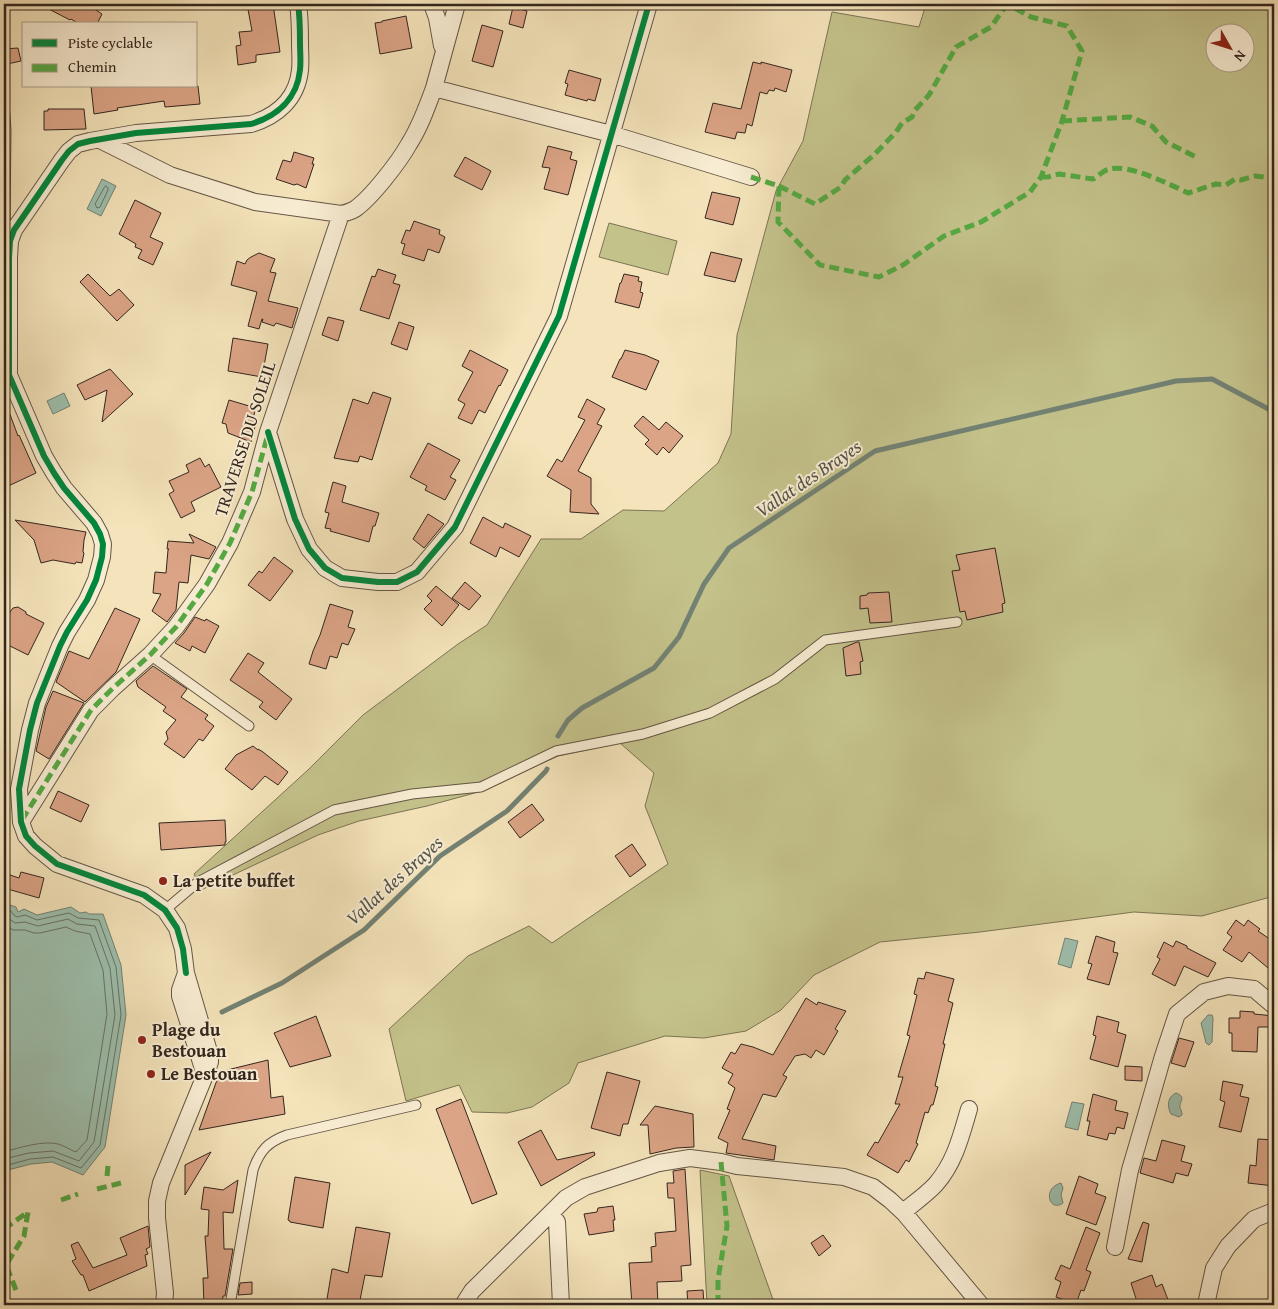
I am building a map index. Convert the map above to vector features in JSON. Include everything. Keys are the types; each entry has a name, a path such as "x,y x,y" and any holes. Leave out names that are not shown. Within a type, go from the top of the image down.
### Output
{"street":[{"path":"164,1305 165,1293 157,1201 161,1183 210,1062 210,1055 186,973 183,949 177,928 165,910 144,895 57,864 26,836 20,822 20,789 30,730 37,703 60,646 87,600 96,580 104,544 94,523 64,488 54,473 9,375 10,240 14,230 69,151 78,144 136,133 251,124 264,120 274,114 284,105 295,90 300,70 298,4"},
{"path":"432,4 437,18 442,56"},
{"path":"100,140 170,175 255,202 341,214 347,213 363,202 388,174 405,151 424,115 434,88 457,4"},
{"path":"268,432 295,519 309,549 325,568 342,578 378,582 397,582 417,572 454,527 559,316 649,4"},
{"path":"434,88 611,134 751,177"},
{"path":"136,133 141,151 156,168"},
{"name":"TRAVERSE DU SOLEIL","path":"20,822 92,710 113,688 150,655 176,627 207,584 230,543 252,492 268,432 341,214"},
{"path":"1115,1247 1130,1170 1177,1014 1204,992 1228,986 1254,989 1274,1006"},
{"path":"903,1212 935,1185 947,1170 957,1150 969,1109"},
{"path":"464,1305 472,1291 566,1198 585,1188 658,1163 690,1158 737,1166 844,1177 873,1187 903,1212 981,1305"},
{"path":"1207,1305 1214,1268 1228,1246 1254,1219 1274,1211"},
{"path":"551,1214 557,1222 561,1305"}],"lane":[{"path":"4,104 6,130 5,216 6,224 14,230"},
{"path":"165,910 198,882 334,810 412,794 482,787 556,751 643,734 710,714 775,679 825,640 957,622"},
{"path":"150,655 249,726"},
{"path":"230,1305 253,1170 257,1158 264,1148 274,1140 287,1135 416,1105"}],"shaded area":[{"path":"926,4 1274,4 1274,896 1202,916 1134,912 980,932 880,942 814,975 781,1010 746,1031 704,1038 665,1036 578,1063 569,1083 532,1107 507,1113 472,1112 459,1085 406,1101 389,1029 468,956 529,926 552,943 668,864 645,806 654,773 620,743 558,756 482,791 427,806 359,821 318,835 201,890 194,874 309,769 363,715 458,644 487,625 541,539 581,539 623,510 664,511 718,463 731,434 737,335 776,191 803,141 832,12 919,27"},
{"path":"609,223 677,241 668,275 599,257"},
{"path":"700,1170 729,1176 775,1305 707,1305"}],"water":[{"path":"102,179 116,186 101,216 87,209"},
{"path":"64,393 70,406 53,414 47,401"},
{"path":"7,904 16,907 18,912 24,909 37,915 71,907 80,913 103,914 121,965 126,1015 105,1147 83,1175 52,1162 31,1164 4,1171 4,907"},
{"path":"1065,938 1078,941 1071,968 1058,964"},
{"path":"1208,1015 1212,1015 1213,1018 1212,1042 1209,1045 1206,1043 1201,1023"},
{"path":"1176,1093 1182,1098 1180,1108 1182,1115 1179,1117 1171,1114 1168,1105 1171,1097"},
{"path":"1072,1102 1084,1104 1078,1130 1065,1127"},
{"path":"1061,1183 1063,1203 1054,1205 1050,1199 1051,1190"}],"building":[{"path":"39,4 99,4 96,10 102,14 98,22 76,22"},
{"path":"247,4 273,4 280,52 256,55 256,62 238,65 236,46 241,45 239,32 252,31"},
{"path":"513,7 527,11 523,28 509,24"},
{"path":"406,16 412,48 380,54 375,23"},
{"path":"482,25 503,31 493,67 472,61"},
{"path":"18,48 21,61 7,64 4,49"},
{"path":"753,62 761,64 761,62 792,70 786,92 775,88 774,91 769,90 767,94 760,92 752,126 747,124 745,133 737,132 735,139 705,132 713,103 741,109"},
{"path":"569,70 601,79 595,101 588,99 587,101 565,95 568,84 565,83"},
{"path":"198,86 200,104 165,107 164,101 117,108 118,110 94,114 91,88 198,88"},
{"path":"48,109 84,109 86,129 44,130 44,111 48,111"},
{"path":"548,146 572,152 570,159 577,161 568,195 544,189 550,168 542,167"},
{"path":"294,152 314,158 312,164 314,164 306,188 276,179 283,160 291,162"},
{"path":"465,157 491,171 482,190 454,176"},
{"path":"712,192 740,198 733,225 705,218"},
{"path":"135,200 161,213 150,237 163,243 153,265 138,258 142,250 135,247 136,244 119,234"},
{"path":"414,221 440,230 439,234 445,237 439,253 428,249 424,261 402,254 405,244 401,243 406,230 410,231"},
{"path":"711,252 742,259 735,282 704,275"},
{"path":"259,253 275,259 270,272 276,273 268,301 298,308 292,328 276,323 274,326 262,322 263,319 259,329 248,326 257,292 231,285 237,261 245,264 247,260"},
{"path":"378,269 396,275 393,283 400,285 389,319 360,310 372,276 375,277"},
{"path":"88,274 110,296 119,289 134,305 117,321 80,282"},
{"path":"624,274 639,277 638,281 642,282 640,292 643,293 639,308 615,302"},
{"path":"328,317 344,321 338,341 322,335"},
{"path":"399,322 414,327 407,350 391,344"},
{"path":"233,338 268,344 262,377 228,371"},
{"path":"470,350 508,370 485,413 479,410 472,424 458,418 465,404 458,400 473,372 462,366"},
{"path":"625,350 659,361 646,390 612,377"},
{"path":"110,369 133,394 102,422 107,390 85,400 77,385"},
{"path":"373,392 391,398 372,460 360,456 358,462 334,458 353,399 368,404"},
{"path":"587,399 605,409 597,424 602,426 578,471 591,478 591,504 599,514 570,512 571,490 547,476 557,459 562,462 585,420 578,417"},
{"path":"229,400 256,408 253,418 257,419 251,442 228,433 226,424 222,423"},
{"path":"4,402 18,436 36,473 4,488"},
{"path":"643,416 659,430 666,422 683,436 669,453 663,447 657,455 645,444 649,440 634,426"},
{"path":"428,443 460,460 450,477 456,480 445,500 425,490 427,486 410,477"},
{"path":"200,458 205,467 209,464 221,487 191,502 195,511 181,518 169,494 174,491 169,481 189,472 186,465"},
{"path":"333,482 346,486 342,502 379,513 369,542 325,528 329,513 325,512"},
{"path":"428,514 444,524 424,548 413,539"},
{"path":"483,517 503,528 505,523 531,536 519,557 500,547 496,557 470,543"},
{"path":"15,520 86,532 82,563 76,562 75,564 53,560 41,563 34,540"},
{"path":"189,534 216,547 209,559 191,555 188,583 179,582 176,610 167,622 152,611 161,594 153,593 155,572 166,573 168,541 194,543"},
{"path":"995,548 1005,603 1002,604 1003,612 967,620 965,611 960,612 952,571 960,570 956,555"},
{"path":"274,557 293,571 270,601 248,585 259,571 262,573"},
{"path":"465,582 481,596 469,610 452,598"},
{"path":"436,586 459,605 442,626 424,609 432,601 427,596"},
{"path":"889,592 892,622 870,623 868,608 860,609 860,596 867,595 868,593"},
{"path":"330,604 353,611 348,627 355,629 348,645 342,643 337,658 330,656 326,669 309,664"},
{"path":"18,607 26,612 26,614 44,623 28,655 4,643 4,631 10,612 13,608"},
{"path":"115,608 140,619 116,672 85,702 56,682 69,651 89,659"},
{"path":"195,617 205,621 206,619 219,626 205,653 192,646 190,651 175,643"},
{"path":"859,642 863,661 860,662 861,674 846,676 843,648"},
{"path":"248,653 264,663 258,672 292,699 276,720 259,707 263,702 230,680"},
{"path":"153,666 187,689 181,697 208,715 205,719 214,726 203,741 199,739 184,758 164,744 168,739 166,732 176,720 163,711 166,707 138,687 136,681"},
{"path":"53,691 84,703 49,759 36,751 46,707"},
{"path":"253,746 288,772 278,785 265,776 252,790 225,769 236,755"},
{"path":"58,791 89,805 81,822 50,808"},
{"path":"532,804 544,820 520,838 508,822"},
{"path":"225,820 225,845 161,850 159,823"},
{"path":"632,844 646,865 630,877 615,856"},
{"path":"21,872 44,878 39,898 4,888 4,873 19,878"},
{"path":"1236,920 1244,926 1248,920 1260,929 1258,931 1274,942 1274,973 1249,952 1242,962 1223,950 1232,937 1227,933"},
{"path":"1096,936 1115,942 1113,952 1118,953 1109,985 1087,979 1092,964 1088,963"},
{"path":"1176,941 1216,963 1208,977 1184,966 1175,986 1152,974 1160,959 1157,957 1164,942 1173,947"},
{"path":"926,972 954,979 948,1001 953,1003 943,1044 945,1044 935,1086 938,1087 933,1105 931,1105 928,1113 925,1112 916,1143 918,1144 909,1162 906,1160 898,1173 867,1155 875,1142 878,1143 900,1104 895,1104 903,1077 898,1077 910,1036 907,1035 917,995 914,994 918,978 924,979"},
{"path":"806,998 817,1005 818,1002 846,1011 835,1029 838,1031 824,1055 816,1050 811,1058 805,1054 795,1056 783,1075 787,1077 776,1097 763,1094 742,1139 776,1146 774,1160 726,1153 728,1143 718,1138 730,1110 727,1109 735,1088 728,1083 733,1074 722,1068 731,1052 735,1054 741,1044 773,1055"},
{"path":"1240,1011 1274,1016 1274,1027 1258,1027 1257,1052 1232,1051 1232,1033 1229,1033 1229,1018 1240,1018"},
{"path":"316,1016 331,1056 290,1067 274,1033"},
{"path":"1097,1016 1119,1022 1117,1032 1126,1035 1118,1067 1090,1059 1096,1036 1093,1035"},
{"path":"1179,1038 1194,1042 1185,1067 1171,1063"},
{"path":"268,1060 271,1098 283,1096 285,1114 199,1130 220,1075 227,1070"},
{"path":"1125,1066 1142,1067 1142,1081 1125,1080"},
{"path":"607,1072 640,1081 628,1124 623,1124 620,1136 591,1128"},
{"path":"1223,1081 1243,1085 1240,1096 1249,1098 1241,1132 1219,1127 1225,1102 1220,1100"},
{"path":"1093,1094 1117,1101 1115,1110 1128,1113 1124,1129 1117,1127 1115,1134 1109,1133 1107,1140 1087,1135 1090,1121 1087,1121"},
{"path":"461,1099 497,1194 472,1204 436,1109"},
{"path":"655,1106 693,1114 694,1147 676,1148 650,1154 648,1125 640,1125"},
{"path":"541,1130 557,1160 594,1152 595,1155 541,1186 518,1142"},
{"path":"1258,1139 1274,1140 1274,1186 1248,1183 1250,1165 1256,1166"},
{"path":"1162,1140 1185,1146 1181,1161 1192,1164 1188,1176 1176,1173 1173,1183 1140,1173 1144,1158 1156,1161"},
{"path":"211,1152 185,1195 185,1165"},
{"path":"685,1169 691,1265 681,1266 682,1281 657,1282 658,1305 632,1305 629,1263 652,1262 651,1247 656,1246 655,1233 676,1231 674,1198 668,1198 667,1183 674,1183 673,1171"},
{"path":"1079,1176 1098,1184 1095,1193 1106,1197 1096,1225 1066,1214"},
{"path":"295,1177 330,1183 323,1228 290,1222 288,1220"},
{"path":"238,1180 233,1213 223,1212 224,1249 233,1249 225,1296 223,1296 222,1305 204,1305 203,1278 208,1278 205,1236 208,1236 209,1210 201,1209 204,1187 223,1190"},
{"path":"613,1206 614,1231 589,1235 584,1214 597,1212 598,1208"},
{"path":"1143,1222 1149,1224 1142,1262 1128,1259"},
{"path":"148,1226 150,1247 146,1249 148,1254 145,1255 147,1266 89,1291 83,1275 81,1275 72,1261 76,1259 71,1245 78,1242 93,1268 127,1255 120,1238"},
{"path":"356,1227 390,1233 382,1277 365,1275 359,1305 326,1305 332,1269 348,1273"},
{"path":"1086,1227 1100,1233 1086,1270 1091,1272 1084,1291 1081,1290 1076,1304 1056,1297 1061,1282 1055,1279 1061,1265 1070,1269"},
{"path":"823,1235 831,1246 819,1256 811,1243"},
{"path":"1152,1275 1156,1287 1162,1284 1170,1305 1138,1305 1131,1283"},
{"path":"252,1282 252,1294 238,1295 240,1283"},
{"path":"703,1290 704,1305 688,1305 687,1291"}],"waterway":[{"name":"Vallat des Brayes","path":"558,736 568,720 582,708 654,668 679,637 704,584 729,548 875,451 1176,381 1212,379 1274,412"},
{"name":"Vallat des Brayes","path":"222,1012 282,983 364,930 440,856 507,811 547,769"}],"marked path":[{"path":"751,177 779,186 778,222 820,265 879,277 903,265 944,236 981,222 1030,192 1041,177 1062,121 1082,51 1067,26 1031,17 1007,4"},
{"path":"779,186 815,204 841,187 845,180 875,154 902,123 912,117 915,110 929,95 956,47 991,27 1007,4"},
{"path":"1062,121 1130,117 1152,126 1166,142 1196,157"},
{"path":"1041,177 1059,174 1093,179 1108,170 1128,169 1188,193 1216,184 1226,185 1235,179 1241,180 1255,176 1274,178"},
{"path":"22,820 91,710 150,655 176,627 207,584 230,543 252,492 268,434"},
{"path":"718,1305 718,1279 727,1226 721,1162"},
{"path":"107,1176 108,1166"},
{"path":"97,1189 121,1183"},
{"path":"61,1200 78,1194"},
{"path":"4,1229 28,1212"},
{"path":"16,1290 6,1265 24,1236 28,1212"}],"cycle path":[{"path":"186,973 183,949 177,928 165,910 144,895 57,864 26,836 21,822 19,789 37,703 60,646 87,600 96,580 103,544 94,523 64,488 44,456 9,375 10,241 14,230 62,160 78,144 136,133 251,124 277,111 295,90 300,70 298,4"},
{"path":"268,432 295,519 309,549 325,568 342,578 378,582 397,582 417,572 455,527 559,316 649,4"}],"place":[{"name":"La petite buffet","path":"163,881"},
{"name":"Plage du Bestouan","path":"142,1040"},
{"name":"Le Bestouan","path":"151,1074"}]}
